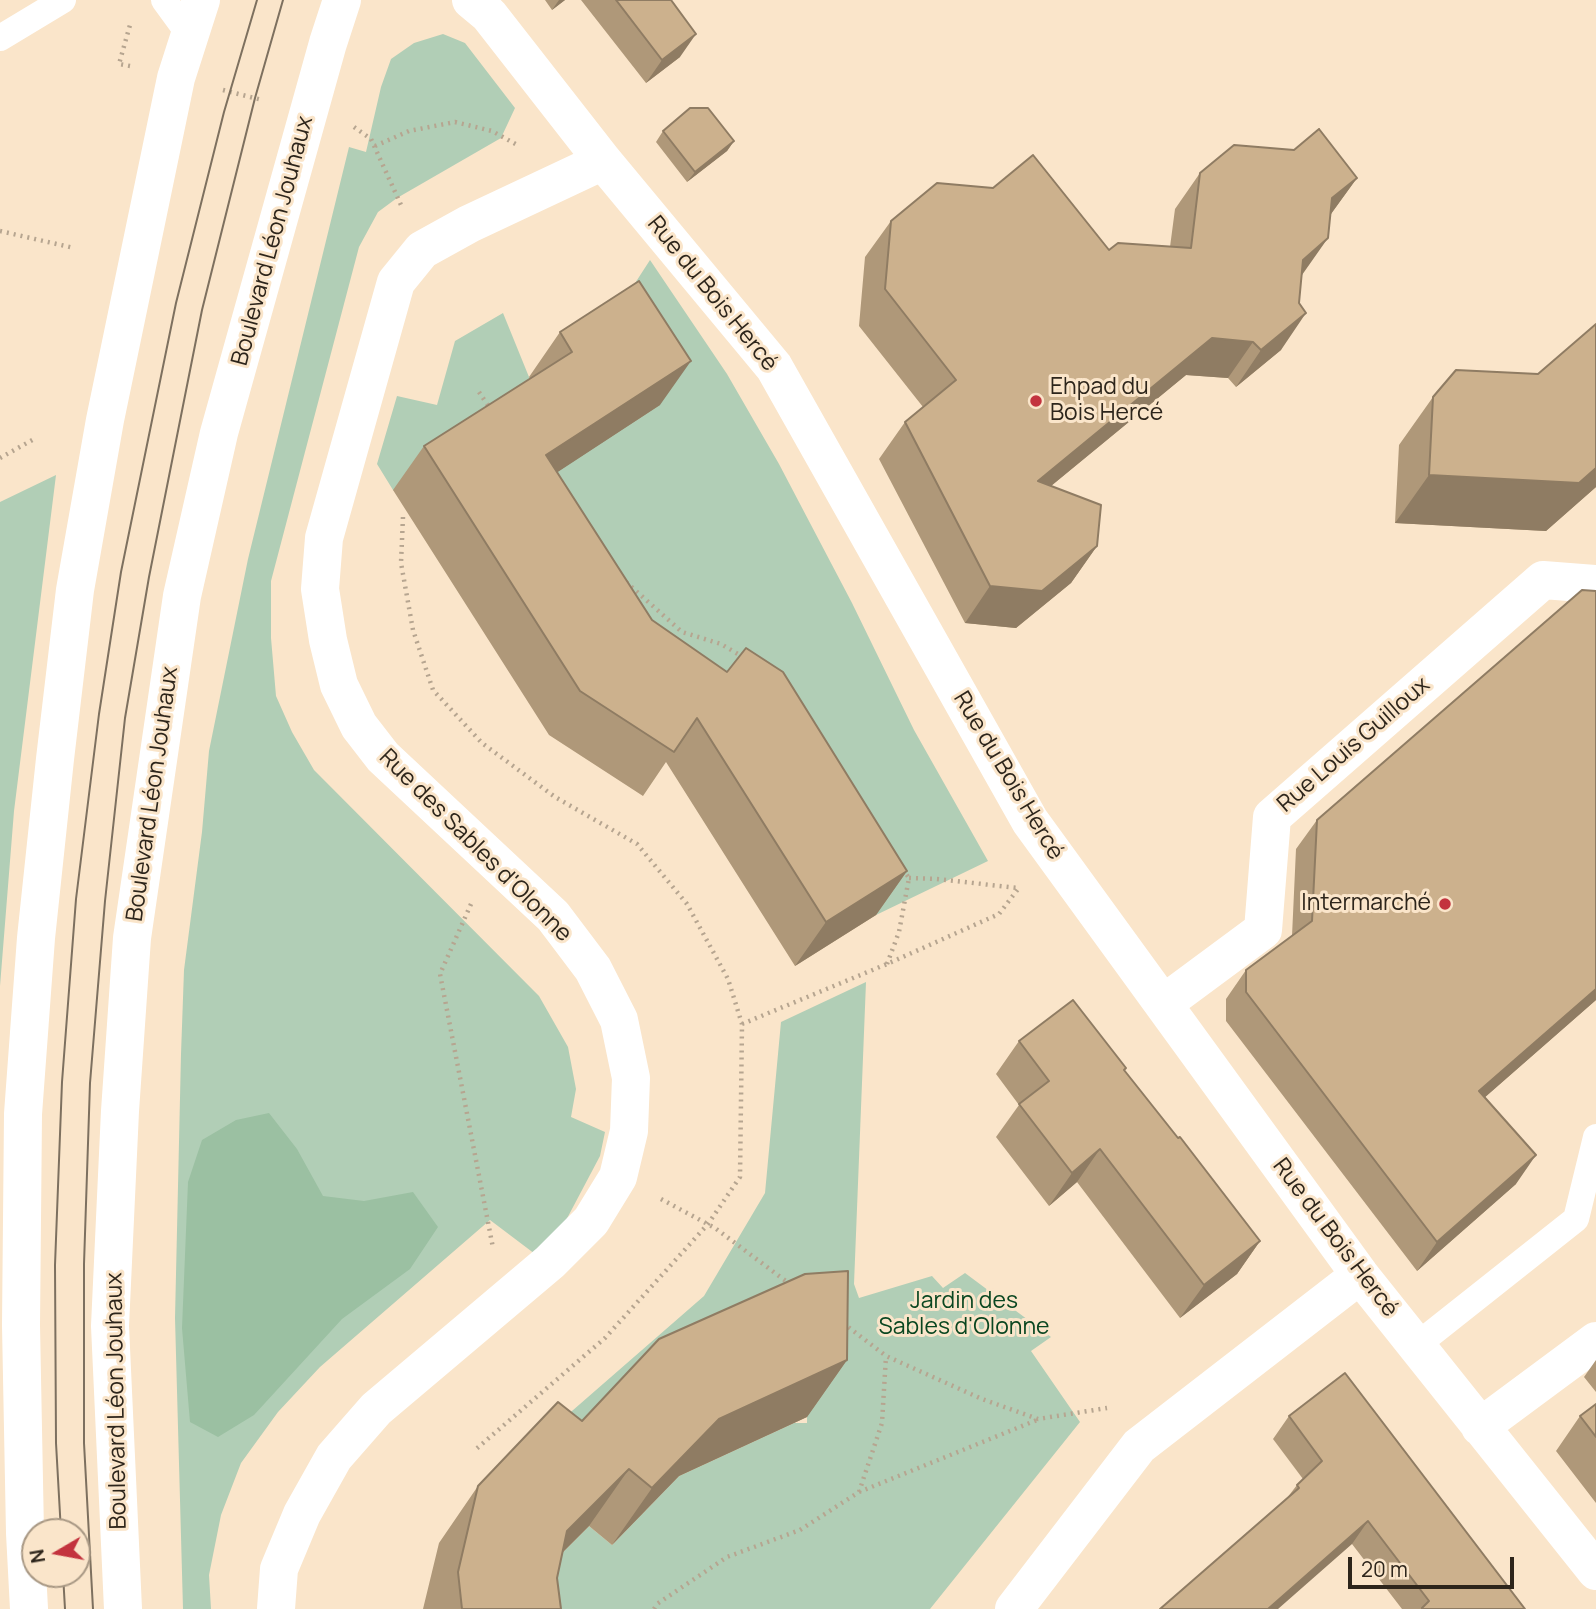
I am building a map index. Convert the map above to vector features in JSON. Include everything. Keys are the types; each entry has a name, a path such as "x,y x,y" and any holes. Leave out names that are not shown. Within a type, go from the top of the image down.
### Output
{"street":[{"path":"29,1609 21,1325 23,1114 47,828 75,590 105,421 176,78 201,0"},
{"name":"Boulevard Léon Jouhaux","path":"123,1609 110,1325 120,1111 134,925 185,583 219,433 324,54 342,0"},
{"name":"Rue du Bois Hercé","path":"471,0 489,15 603,161 774,367 1030,821 1360,1275 1596,1572"},
{"name":"Rue des Sables d'Olonne","path":"276,1609 279,1569 302,1514 334,1457 376,1409 550,1262 591,1221 618,1177 629,1131 631,1078 619,1020 593,969 553,916 383,757 359,726 339,685 320,589 324,538 396,282 422,250 469,224 603,161"},
{"name":"Rue Louis Guilloux","path":"1163,1004 1263,930 1272,817 1543,580 1596,584"},
{"path":"1014,1609 1139,1446 1360,1275"},
{"path":"1480,1427 1596,1341"}],"lane":[{"path":"0,38 63,0"},
{"path":"164,0 191,37"},
{"path":"1417,1345 1576,1219 1596,1137"}],"path":[{"path":"119,64 134,13"},
{"path":"375,146 409,131 455,122 492,131 522,148"},
{"path":"0,231 74,248"},
{"path":"479,392 494,415"},
{"path":"0,458 34,439"},
{"path":"622,579 682,632 721,644 743,658"},
{"path":"491,859 440,974 503,1302"},
{"path":"887,964 898,932 909,878 901,867"},
{"path":"742,1024 999,914 1019,888 909,878"},
{"path":"618,1177 715,1228 795,1288"},
{"path":"834,1317 886,1356 982,1399 1038,1419"},
{"path":"859,1492 882,1423 886,1356"},
{"path":"654,1609 657,1604 727,1557 800,1530 859,1492 1038,1419 1108,1408"}],"green space":[{"path":"443,34 465,43 515,108 501,138 397,198 378,212 359,247 271,581 271,638 276,696 292,732 314,770 539,996 568,1047 576,1089 571,1117 605,1132 600,1156 563,1226 535,1254 490,1220 320,1367 278,1412 241,1463 221,1515 209,1575 211,1609 183,1609 175,1318 181,1054 184,970 202,832 209,751 248,559 349,147 366,152 381,87 391,59 414,43"},
{"path":"650,260 727,374 779,464 852,603 914,730 988,861 876,915 752,716 393,490 377,464 397,396 437,405 455,341 503,313 529,377 579,458 608,325"},
{"path":"56,475 14,811 0,986 0,502"},
{"name":"Jardin des Sables d'Olonne","path":"866,982 854,1284 859,1298 932,1276 943,1288 965,1273 1051,1337 1031,1351 1080,1422 930,1609 523,1609 527,1588 589,1526 612,1545 679,1476 794,1423 807,1423 808,1328 542,1478 518,1458 704,1296 765,1193 781,1022"},
{"path":"269,1113 297,1149 323,1196 364,1201 413,1192 438,1227 410,1269 342,1319 254,1415 218,1437 190,1422 182,1328 188,1182 202,1140 236,1120"}],"building":[{"path":"616,0 671,0 696,34 662,60"},
{"path":"690,108 708,108 734,141 695,172 663,131"},
{"name":"Ehpad du Bois Hercé","path":"1319,129 1357,178 1332,198 1328,238 1303,260 1299,303 1306,313 1261,350 1253,342 1212,338 1038,481 1101,505 1097,546 1042,591 990,586 905,422 956,380 885,289 891,221 937,183 993,188 1033,155 1109,250 1118,243 1191,248 1200,173 1234,145 1294,150"},
{"path":"639,281 691,361 546,455 652,620 727,672 746,648 783,672 907,871 826,922 697,718 674,752 580,691 424,446 572,352 560,332"},
{"path":"1596,324 1596,468 1579,483 1429,475 1433,397 1456,370 1538,374"},
{"name":"Intermarché","path":"1582,590 1596,591 1596,989 1479,1091 1536,1155 1437,1242 1246,992 1246,970 1312,921 1317,820"},
{"path":"1073,1000 1126,1068 1124,1070 1178,1138 1180,1137 1260,1241 1204,1285 1100,1149 1072,1173 1019,1104 1049,1081 1019,1041"},
{"path":"848,1271 847,1360 719,1419 652,1488 629,1469 567,1531 557,1578 561,1609 462,1609 458,1572 478,1486 558,1402 582,1421 659,1339 805,1274"},
{"path":"1345,1373 1525,1609 1422,1609 1429,1601 1368,1521 1268,1609 1160,1609 1299,1488 1297,1485 1322,1461 1289,1416"},
{"path":"1596,1404 1596,1437 1580,1416"}],"tram line":[{"path":"60,1518 56,1443 55,1265 62,1082 76,899 99,714 121,572 176,303 224,112 257,0"},
{"path":"93,1609 84,1443 84,1264 90,1083 105,901 125,718 149,577 202,310 255,98 283,0"},
{"path":"64,1588 65,1609"}],"place":[{"name":"Ehpad du Bois Hercé","path":"1036,401"},
{"name":"Intermarché","path":"1445,904"}]}
